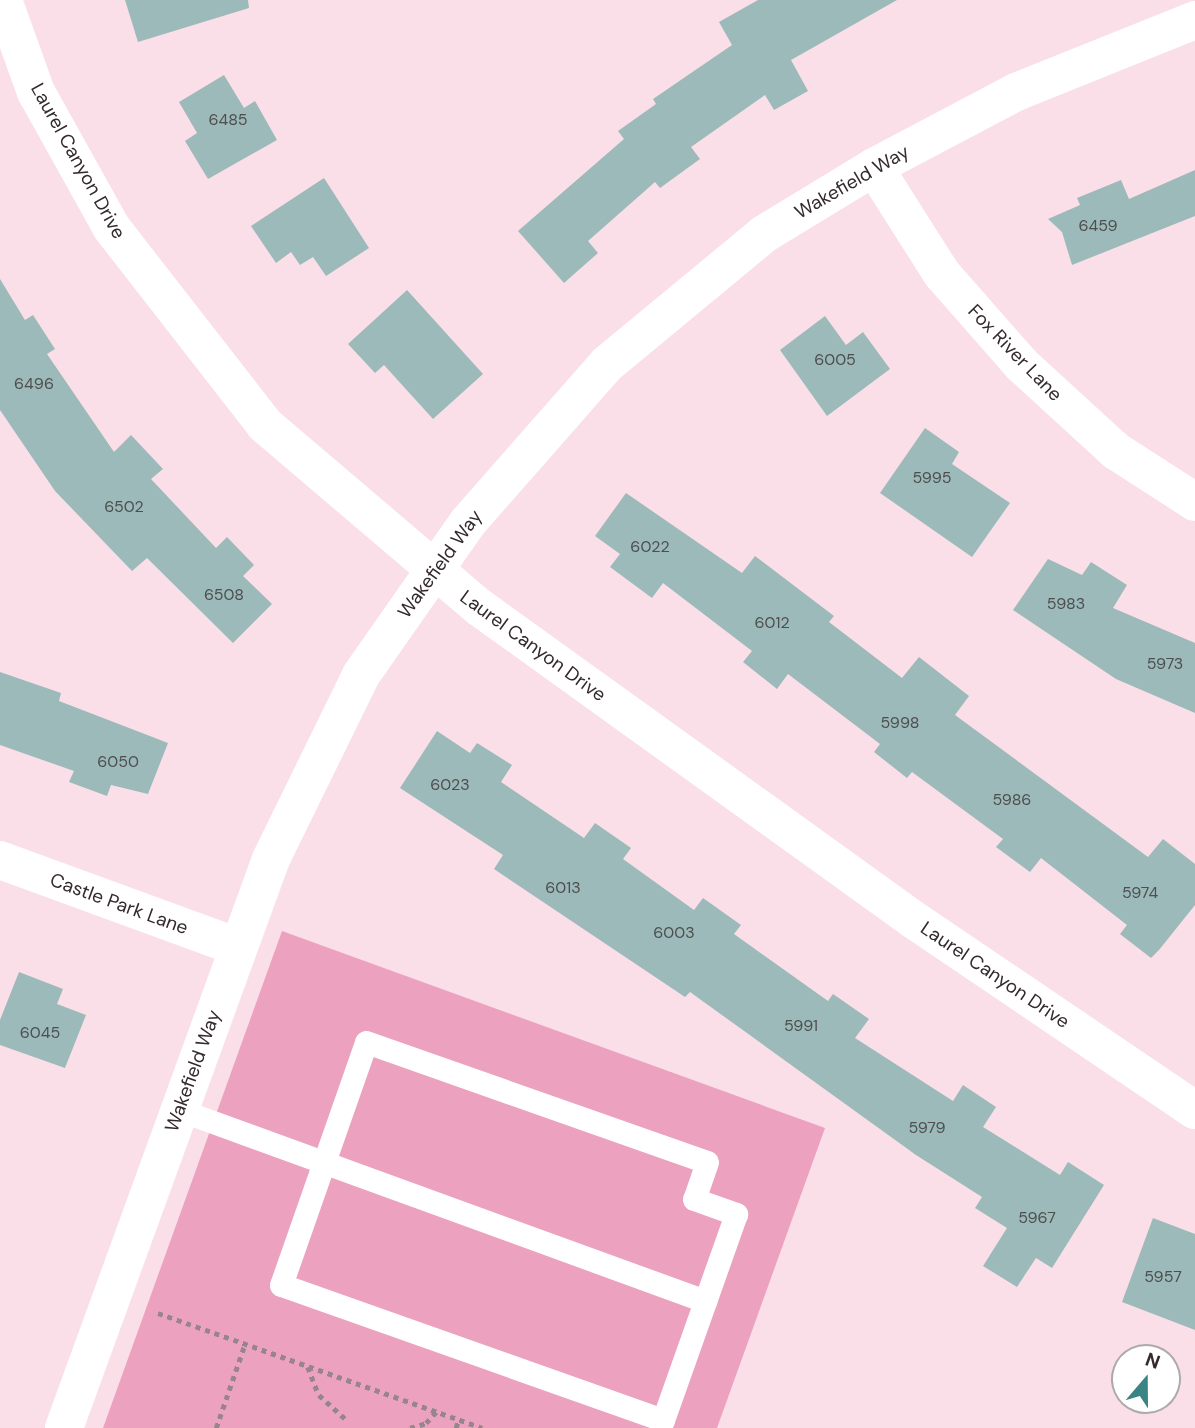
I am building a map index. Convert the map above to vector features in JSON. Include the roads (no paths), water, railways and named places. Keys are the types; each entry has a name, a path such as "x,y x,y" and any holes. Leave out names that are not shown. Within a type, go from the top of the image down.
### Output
{"street":[{"name":"Laurel Canyon Drive","path":"3,0 36,92 111,227 265,425 432,571 914,920 1195,1110"},
{"name":"Wakefield Way","path":"64,1428 271,859 331,731 361,675 469,522 607,364 764,234 874,167 1016,92 1195,20"},
{"name":"Fox River Lane","path":"874,167 942,274 1022,365 1116,451 1195,502"},
{"name":"Castle Park Lane","path":"0,860 238,947"}],"lane":[{"path":"366,1042 707,1162 694,1199 736,1214 705,1301 668,1424 281,1285 366,1042"},
{"path":"180,1110 705,1301"}]}
